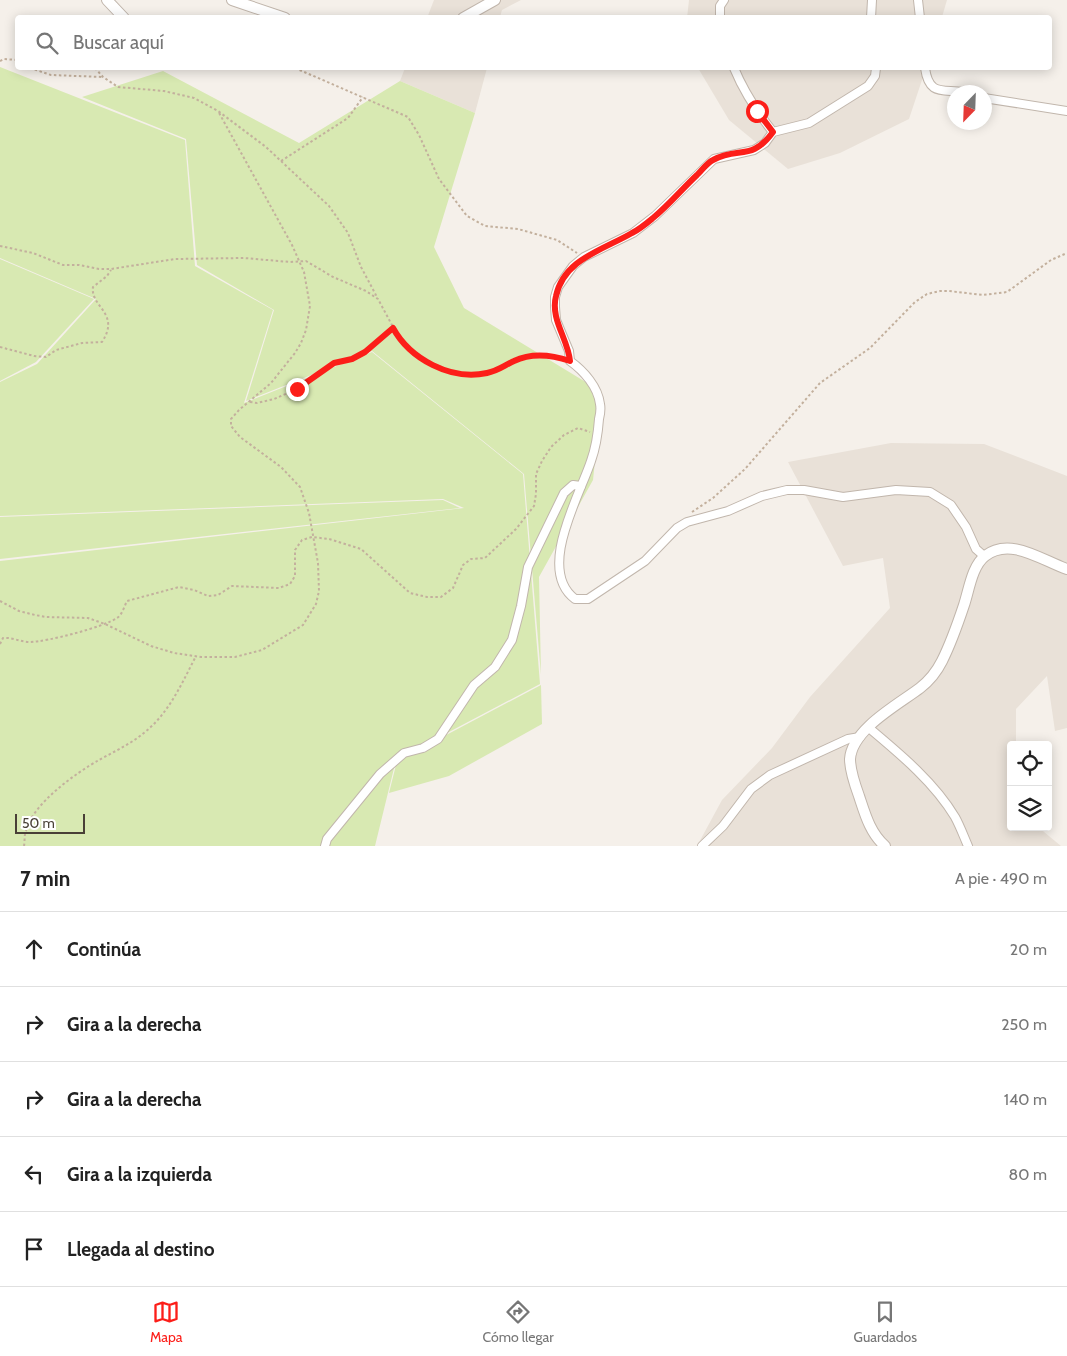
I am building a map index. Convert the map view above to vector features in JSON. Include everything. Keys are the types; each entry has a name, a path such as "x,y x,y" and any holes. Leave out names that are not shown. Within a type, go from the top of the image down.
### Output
{"street":[{"path":"107,0 121,15"},
{"path":"232,0 277,15"},
{"path":"468,15 495,0"},
{"path":"720,15 720,6 724,0"},
{"path":"871,15 872,0"},
{"path":"918,0 920,15"},
{"path":"735,70 757,111 773,132"},
{"path":"875,70 872,81 863,90 809,122 773,132 760,148 714,159 655,216 633,233 584,257 565,276 558,287 555,297 556,320 569,351 570,361 581,369 596,393 600,405 598,434 592,460 565,531 559,560 563,582 567,593 575,599 588,599 645,561 677,528 687,522 728,511 762,496 787,490 804,490 843,497 896,490 930,492 951,505 966,527 976,549 984,556"},
{"path":"925,70 927,78 932,86 939,91 947,91"},
{"path":"992,99 1067,111"},
{"path":"325,846 327,839 380,774 404,753 423,748 438,739 474,685 495,667 512,640 522,606 528,567 538,544 564,493 573,485 581,486"},
{"path":"885,846 874,835 869,826 851,770 850,757 860,737 891,708 921,687 937,670 959,620 976,568 984,556 1001,550 1019,550 1067,570"},
{"path":"869,728 906,760 931,786 955,817 968,846"},
{"path":"702,846 722,826 751,789 770,776 848,739 860,737"}],"path":[{"path":"0,61 4,59 15,60"},
{"path":"36,70 51,75 103,77"},
{"path":"97,70 103,77 118,87 164,91 194,98 218,111 281,161 329,206 348,233 361,267 400,340 433,365 472,376 496,371 514,361 540,355 570,361"},
{"path":"301,70 408,117 439,179 468,216 484,226 518,229 557,240 584,257"},
{"path":"281,161 348,118 362,97"},
{"path":"0,601 19,611 46,617 88,618 151,646 174,653 196,656 235,657 262,650 303,625 316,604 319,591 318,563 309,513 300,487 281,467 240,437 231,426 232,419 262,392 280,372 301,343 309,318 310,306 304,272 218,111"},
{"path":"0,246 33,253 62,265 79,265 100,270 190,259 244,258 263,261 306,261 333,277 366,291 378,299"},
{"path":"687,522 687,516 714,498 745,469 820,383 870,348 915,302 927,294 940,291 984,295 1007,292 1051,260 1067,254"},
{"path":"0,347 34,356 46,357 56,350 82,343 102,342 108,332 107,317 92,292 93,286 107,276 111,269"},
{"path":"249,402 257,403 274,399 297,389 334,363 352,359 365,352 393,328"},
{"path":"0,644 2,638 29,642 70,634 105,624 119,617 126,601 179,587 194,590 208,596 218,595 232,586 279,588 290,584 295,576 295,550 302,540 312,537 329,539 361,550 410,593 427,597 441,597 453,588 463,565 472,559 485,558 516,529 534,506 536,474 551,447 564,435 578,428 598,434"},
{"path":"24,846 26,830 31,818 42,804 75,776 146,732 164,713 196,656"}],"shaded area":[{"path":"434,0 521,0 502,10 501,15 428,15"},
{"path":"689,0 947,0 943,15 687,15"},
{"path":"404,70 486,70 475,113 400,81"},
{"path":"699,70 925,70 909,119 840,153 788,169 729,120"},
{"path":"891,443 984,444 1067,476 1067,728 1055,731 1047,676 1016,709 1016,741 1007,741 1007,831 1043,831 1061,846 697,846 722,800 772,748 810,697 890,608 883,558 843,566 788,462"}],"green space":[{"path":"0,67 185,140 195,266 273,310 244,403 372,352 523,474 540,684 396,760 375,846 0,846 0,561 464,508 443,499 0,516 0,382 37,364 96,299 0,258"},
{"path":"163,71 299,143 400,81 475,113 434,247 464,308 602,392 593,480 539,577 541,675 524,474 372,351 246,401 274,310 197,265 186,139 82,97"},
{"path":"0,259 94,299 36,362 0,381"},
{"path":"443,500 460,508 0,559 0,517"},
{"path":"541,685 542,724 449,776 389,793 397,761"}],"route":[{"path":"297,389 334,363 352,359 365,352 393,328 400,340 422,359 445,370 472,376 502,369 514,361 540,355 570,361 569,351 556,320 555,307 558,287 565,276 584,257 633,233 655,216 714,159 760,148 773,132 757,111"}]}
